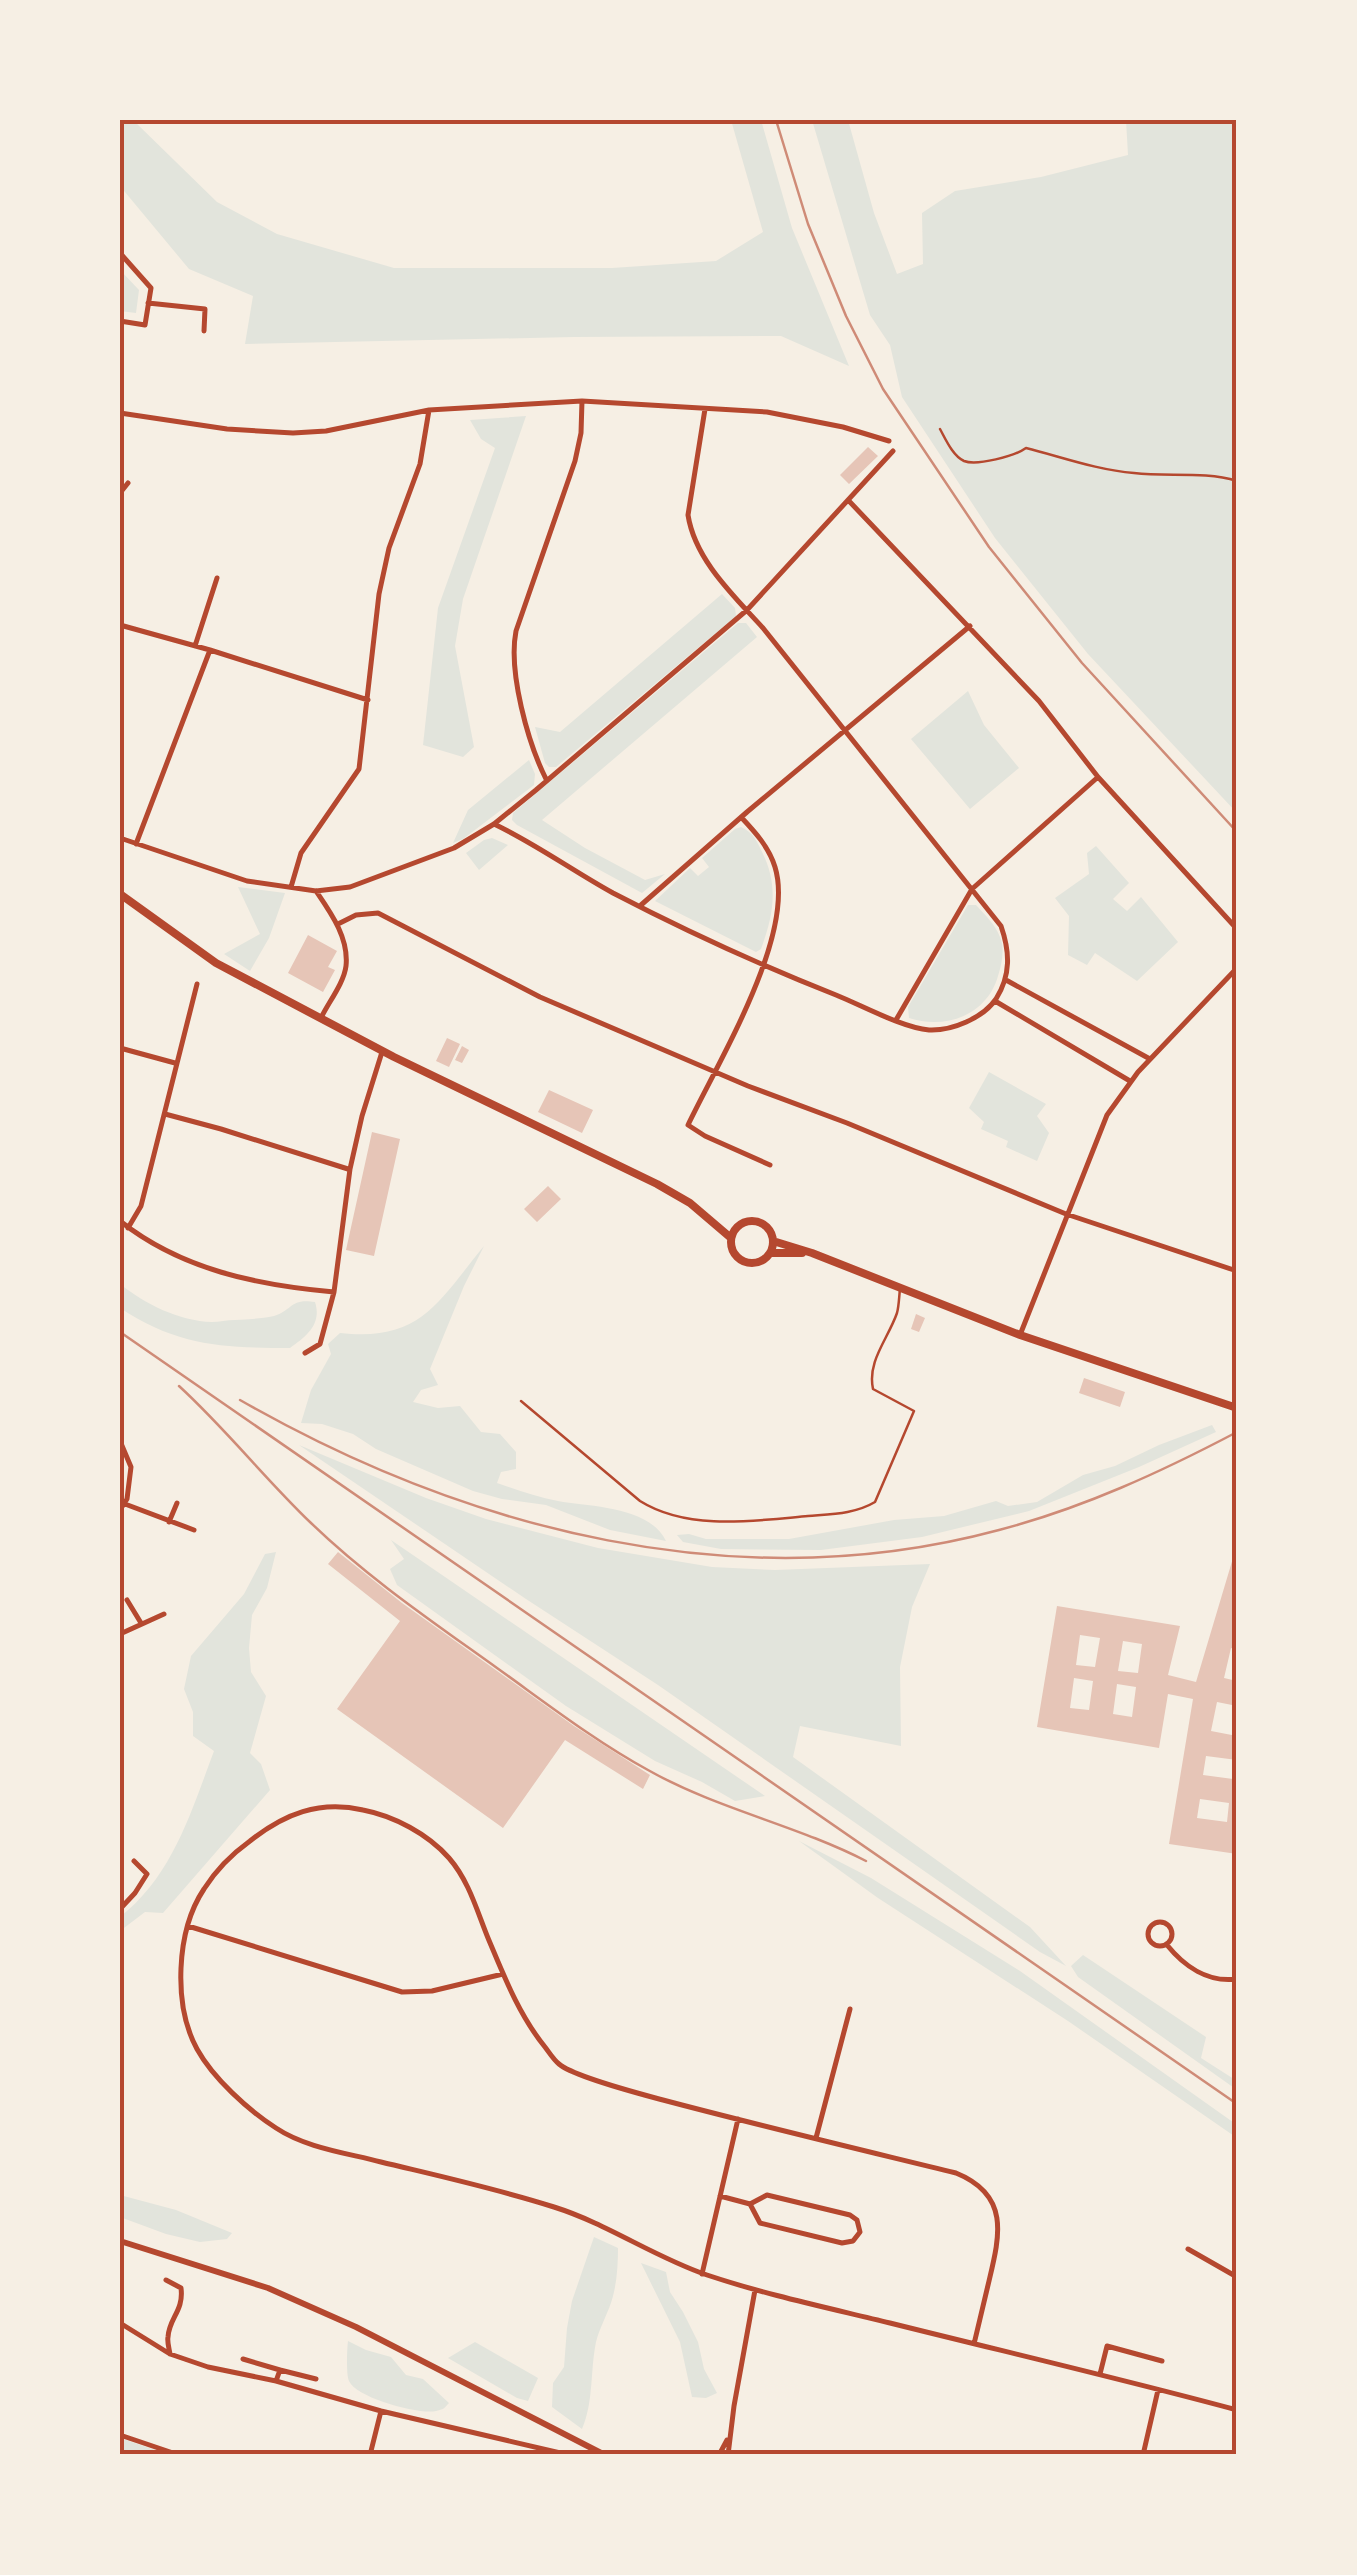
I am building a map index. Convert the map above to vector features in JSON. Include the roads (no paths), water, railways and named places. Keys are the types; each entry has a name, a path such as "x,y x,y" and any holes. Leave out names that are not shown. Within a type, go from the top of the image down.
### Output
{"main road":[{"path":"120,894 216,963 382,1052 657,1184 733,1233"},
{"path":"746,1222 758,1222 768,1229 773,1241 770,1253 759,1262 746,1262 732,1250 733,1233 746,1222"},
{"path":"773,1241 812,1252 1020,1335 1237,1408"},
{"path":"770,1253 812,1252"},
{"path":"120,2241 268,2288 356,2327 605,2455"}],"street":[{"path":"120,253 151,288 145,325 120,321"},
{"path":"148,303 205,310 204,332"},
{"path":"546,779 536,758 513,668 513,649 575,461 582,401"},
{"path":"120,414 226,429 293,433 326,431 429,410 582,401 767,412 889,441"},
{"path":"494,824 611,892 763,966 928,1030 950,1028 974,1019 994,1001 1006,980 1007,943 1001,926 712,568 690,528 688,516 705,409"},
{"path":"291,887 302,854 359,769 379,594 388,548 420,464 429,410"},
{"path":"120,838 247,881 316,890 350,887 440,855 494,824 747,610 893,451"},
{"path":"120,494 128,483"},
{"path":"849,501 1039,701 1098,777 1237,929"},
{"path":"194,646 217,578"},
{"path":"120,625 368,700"},
{"path":"640,906 970,626"},
{"path":"136,844 210,650"},
{"path":"896,1020 972,889 1098,777"},
{"path":"741,818 761,838 775,865 779,884 775,930 716,1071 688,1124 705,1136 770,1165"},
{"path":"316,890 338,924 346,969 321,1018"},
{"path":"338,924 356,915 378,913 540,998 748,1086 1066,1214 1237,1271"},
{"path":"1020,1335 1107,1115 1130,1081 1237,968"},
{"path":"1006,980 1150,1059"},
{"path":"128,1228 141,1206 196,984"},
{"path":"994,1001 1130,1081"},
{"path":"120,1048 176,1063"},
{"path":"306,1353 320,1344 334,1292 350,1169 382,1052"},
{"path":"164,1114 350,1169"},
{"path":"120,1221 146,1242 208,1270 287,1288 334,1292"},
{"path":"120,1440 131,1467 122,1507 194,1530"},
{"path":"169,1522 177,1502"},
{"path":"126,1600 141,1622"},
{"path":"120,1634 164,1614"},
{"path":"974,2344 999,2240 997,2216 986,2193 972,2180 956,2172 630,2091 561,2067 528,2027 470,1889 449,1858 420,1834 388,1816 360,1808 301,1810 274,1822 220,1866 200,1894 183,1950 180,1988 186,2020 198,2051 230,2091 278,2130 318,2146 557,2208 617,2232 702,2274 755,2290 1237,2410"},
{"path":"120,1909 147,1874 134,1861"},
{"path":"1163,1922 1172,1930 1172,1938 1166,1944 1159,1946 1150,1940 1150,1928 1155,1923 1163,1922"},
{"path":"188,1926 402,1992 432,1991 504,1974"},
{"path":"1166,1944 1198,1972 1214,1979 1237,1978"},
{"path":"816,2138 850,2009"},
{"path":"702,2274 738,2119"},
{"path":"720,2196 750,2204 767,2196 850,2216 859,2224 860,2232 853,2241 842,2243 760,2223 750,2204"},
{"path":"1188,2249 1237,2277"},
{"path":"166,2280 181,2288 182,2294 182,2304 167,2335 170,2354"},
{"path":"728,2455 755,2290"},
{"path":"120,2322 170,2354 208,2367 568,2455"},
{"path":"1100,2374 1107,2346 1162,2361"},
{"path":"242,2360 316,2378"},
{"path":"276,2382 280,2370"},
{"path":"1143,2455 1158,2389"},
{"path":"370,2455 381,2410"},
{"path":"718,2455 730,2434"},
{"path":"120,2435 179,2455"}],"lane":[{"path":"521,1401 652,1509 688,1518 746,1522 865,1508 875,1502 914,1411 873,1389 870,1377 898,1311 900,1288"}],"railway":[{"path":"776,120 808,224 846,316 883,389 989,547 1082,663 1237,832"},
{"path":"120,1332 1237,2104"},
{"path":"179,1386 294,1506 355,1562 571,1721 674,1784 866,1861"},
{"path":"240,1400 328,1446 419,1485 512,1517 608,1540 705,1554 803,1558 901,1550 999,1530 1121,1488 1237,1432"}]}
